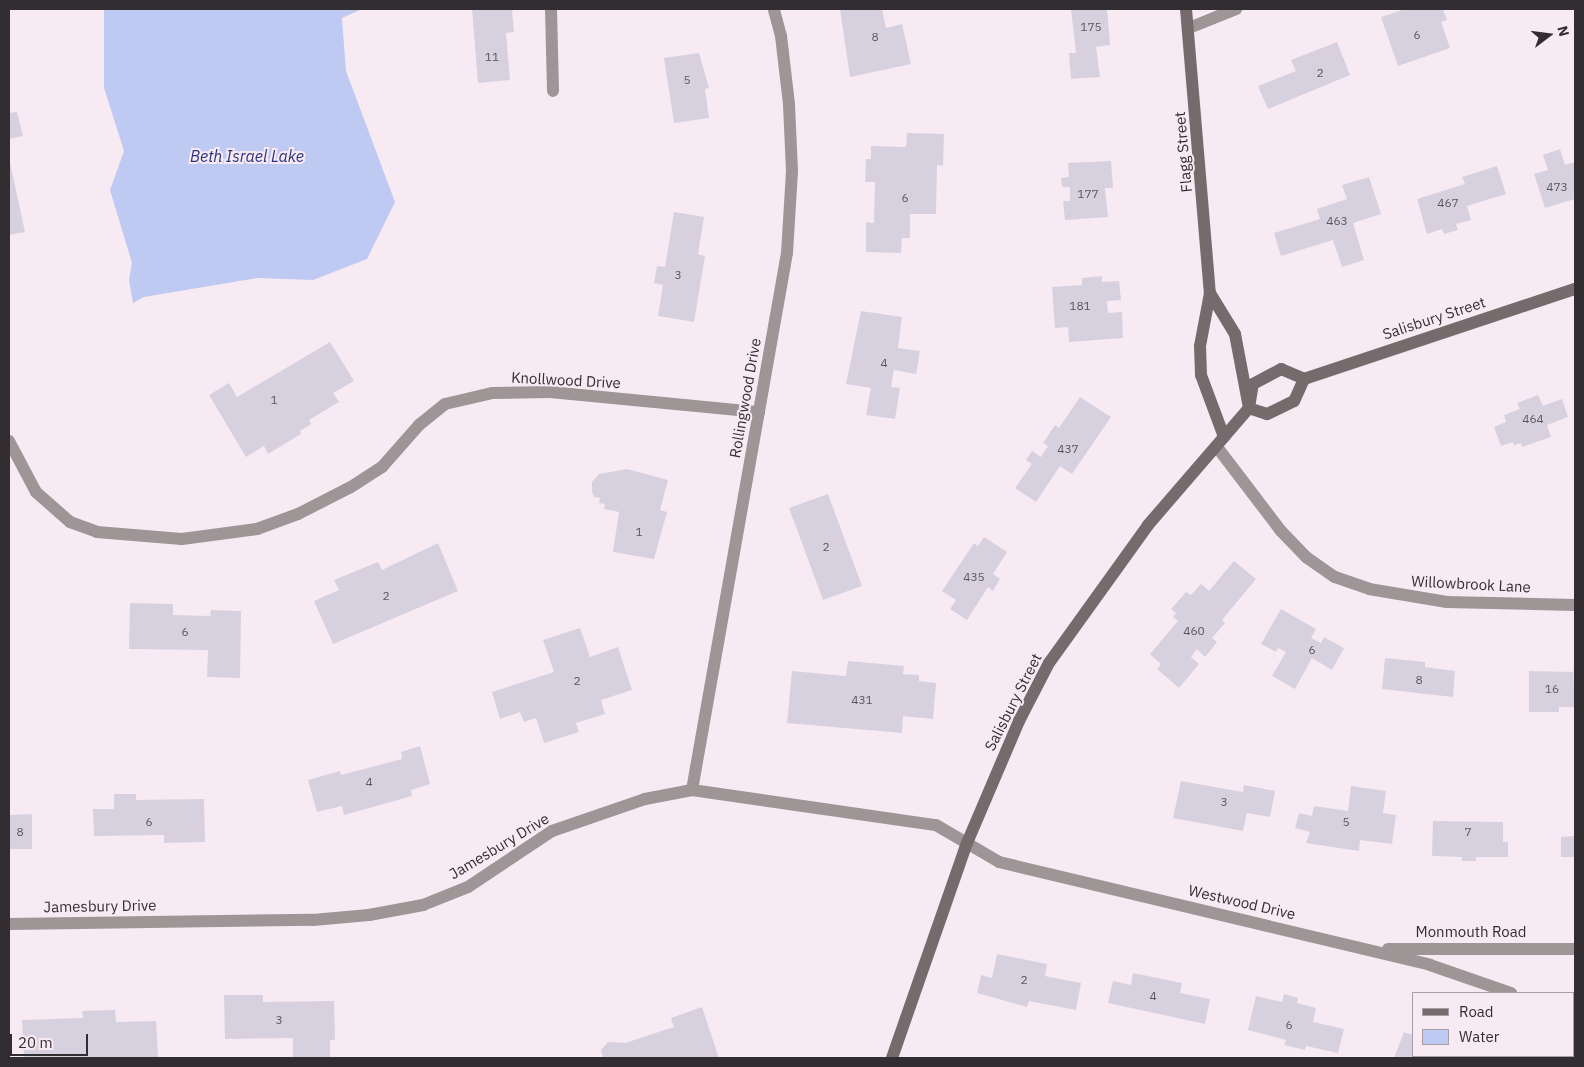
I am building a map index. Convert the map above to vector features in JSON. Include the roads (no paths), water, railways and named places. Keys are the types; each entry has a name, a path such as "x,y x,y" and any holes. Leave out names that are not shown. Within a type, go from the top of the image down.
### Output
{"main road":[{"name":"Flagg Street","path":"1186,9 1210,293 1200,346 1201,374 1220,442"},
{"name":"Salisbury Street","path":"1304,379 1575,289"},
{"name":"Flagg Street","path":"1210,293 1235,334 1249,408"},
{"path":"1280,369 1304,379 1294,400 1268,414 1249,408 1253,384 1280,369"},
{"name":"Salisbury Street","path":"892,1058 967,843 1018,721 1049,664 1116,566 1249,408"}],"street":[{"path":"551,9 553,91"},
{"name":"Rollingwood Drive","path":"692,790 787,254 792,171 786,85 774,9"},
{"path":"1189,28 1236,9"},
{"name":"Knollwood Drive","path":"9,441 36,492 70,522 97,532 182,539 257,529 298,514 351,487 382,467 419,425 445,404 492,393 550,392 759,412"},
{"name":"Willowbrook Lane","path":"1220,442 1281,530 1306,557 1335,576 1369,589 1439,601 1575,605"},
{"name":"Jamesbury Drive","path":"9,924 313,920 370,915 423,905 468,887 552,831 645,799 692,790 936,825 967,843"},
{"name":"Westwood Drive","path":"967,843 999,862 1459,972 1509,992"},
{"name":"Monmouth Road","path":"1368,949 1575,949"}],"water":[{"name":"Beth Israel Lake","path":"104,9 362,9 342,18 346,71 395,202 367,259 313,280 257,278 144,297 133,303 129,280 132,263 110,190 124,151 104,88"}]}
